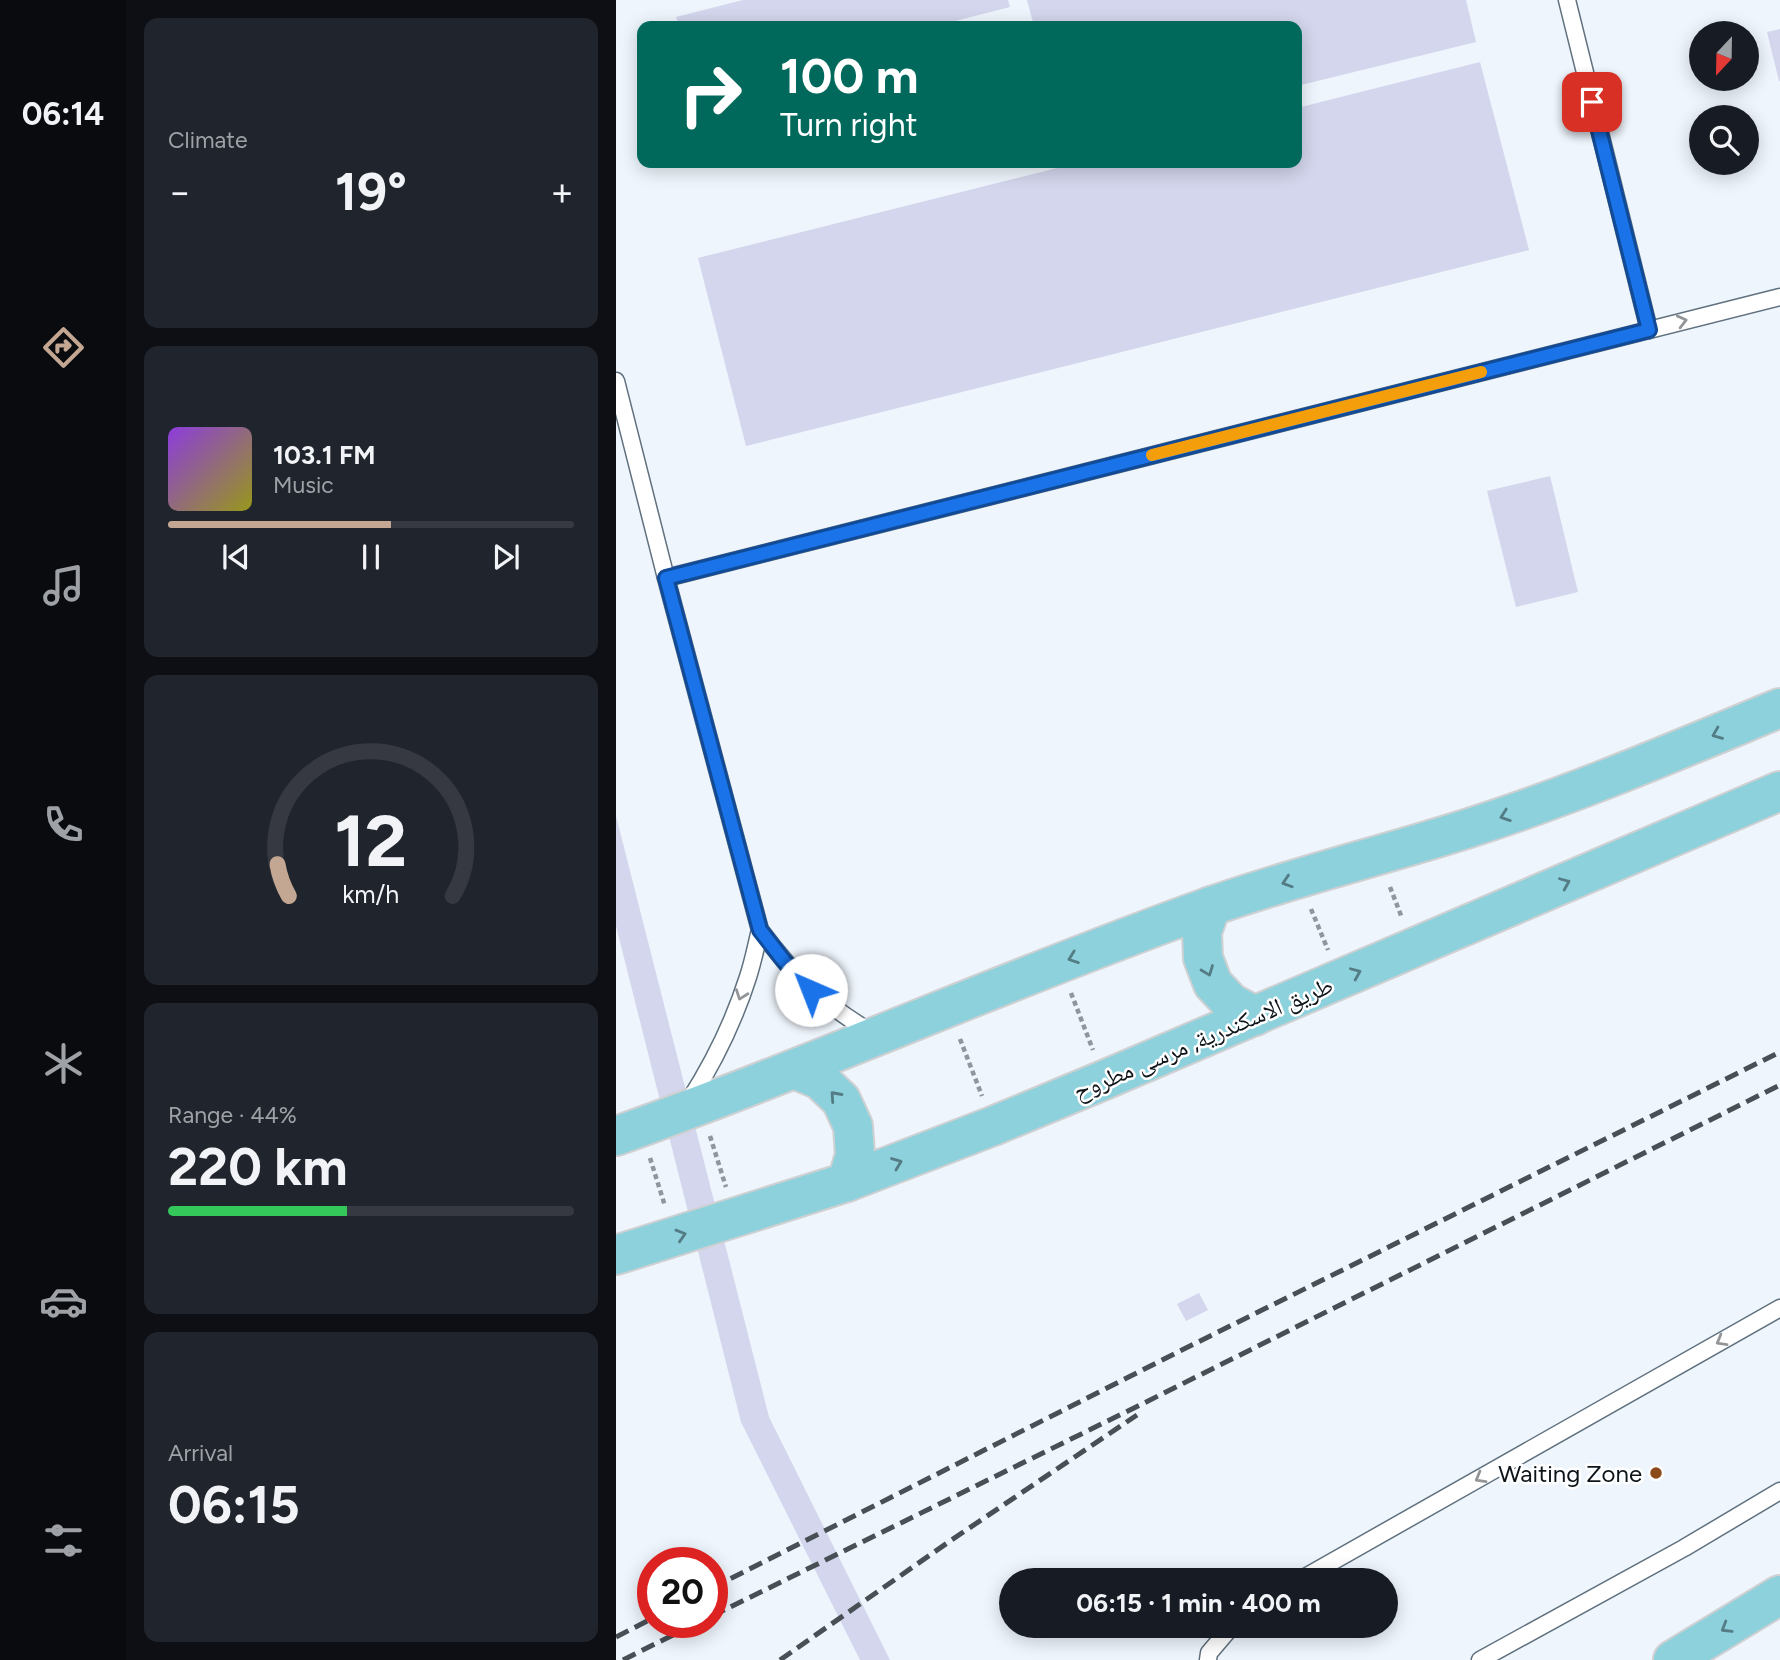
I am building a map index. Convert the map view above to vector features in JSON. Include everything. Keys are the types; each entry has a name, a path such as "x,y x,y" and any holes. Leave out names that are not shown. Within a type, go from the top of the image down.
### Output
{"main road":[{"path":"628,1131 1211,906 1556,798 1780,708"},
{"name":"طريق الاسكندرية, مرسى مطروح","path":"616,1255 847,1182 993,1126 1780,792"},
{"path":"1211,906 1202,932 1203,958 1213,984 1231,1003 1255,1016"},
{"path":"794,1069 820,1080 841,1100 853,1126 855,1155 847,1182"},
{"path":"1673,1660 1780,1595"}],"lane":[{"path":"1567,0 1649,330"},
{"path":"666,578 1780,297"},
{"path":"616,381 760,930 811,990 842,1015 876,1035"},
{"path":"692,1108 731,1025 748,978 760,930"},
{"path":"1321,1568 1780,1308"},
{"path":"1480,1660 1684,1548 1780,1490"},
{"path":"1208,1658 1221,1638"}],"path":[{"path":"1377,855 1414,948"},
{"path":"1298,878 1341,979"},
{"path":"1059,963 1104,1080"},
{"path":"948,1007 993,1126"},
{"path":"692,1108 736,1218"},
{"path":"628,1131 674,1237"}],"building":[{"path":"743,0 1008,0 1010,7 955,21 677,21 676,17"},
{"path":"1027,0 1466,0 1476,42 1302,85 1302,21 1033,21"},
{"path":"1780,29 1780,81 1779,81 1767,32"},
{"path":"1480,62 1529,250 746,446 698,258 1057,168 1302,168 1302,107"},
{"path":"1550,476 1578,592 1516,607 1487,491"},
{"path":"616,816 769,1417 890,1660 860,1660 741,1422 616,926"},
{"path":"1199,1293 1208,1310 1186,1321 1177,1304"}],"railway":[{"path":"728,1580 1780,1052"},
{"path":"728,1608 1780,1085"},
{"path":"780,1660 1137,1415"},
{"path":"616,1637 637,1626"},
{"path":"623,1660 667,1638"}],"slow traffic":[{"path":"1152,455 1481,372"}],"place":[{"name":"Waiting Zone","path":"1656,1473"}],"route":[{"path":"811,990 760,930 666,578 1649,330 1592,102"}]}
